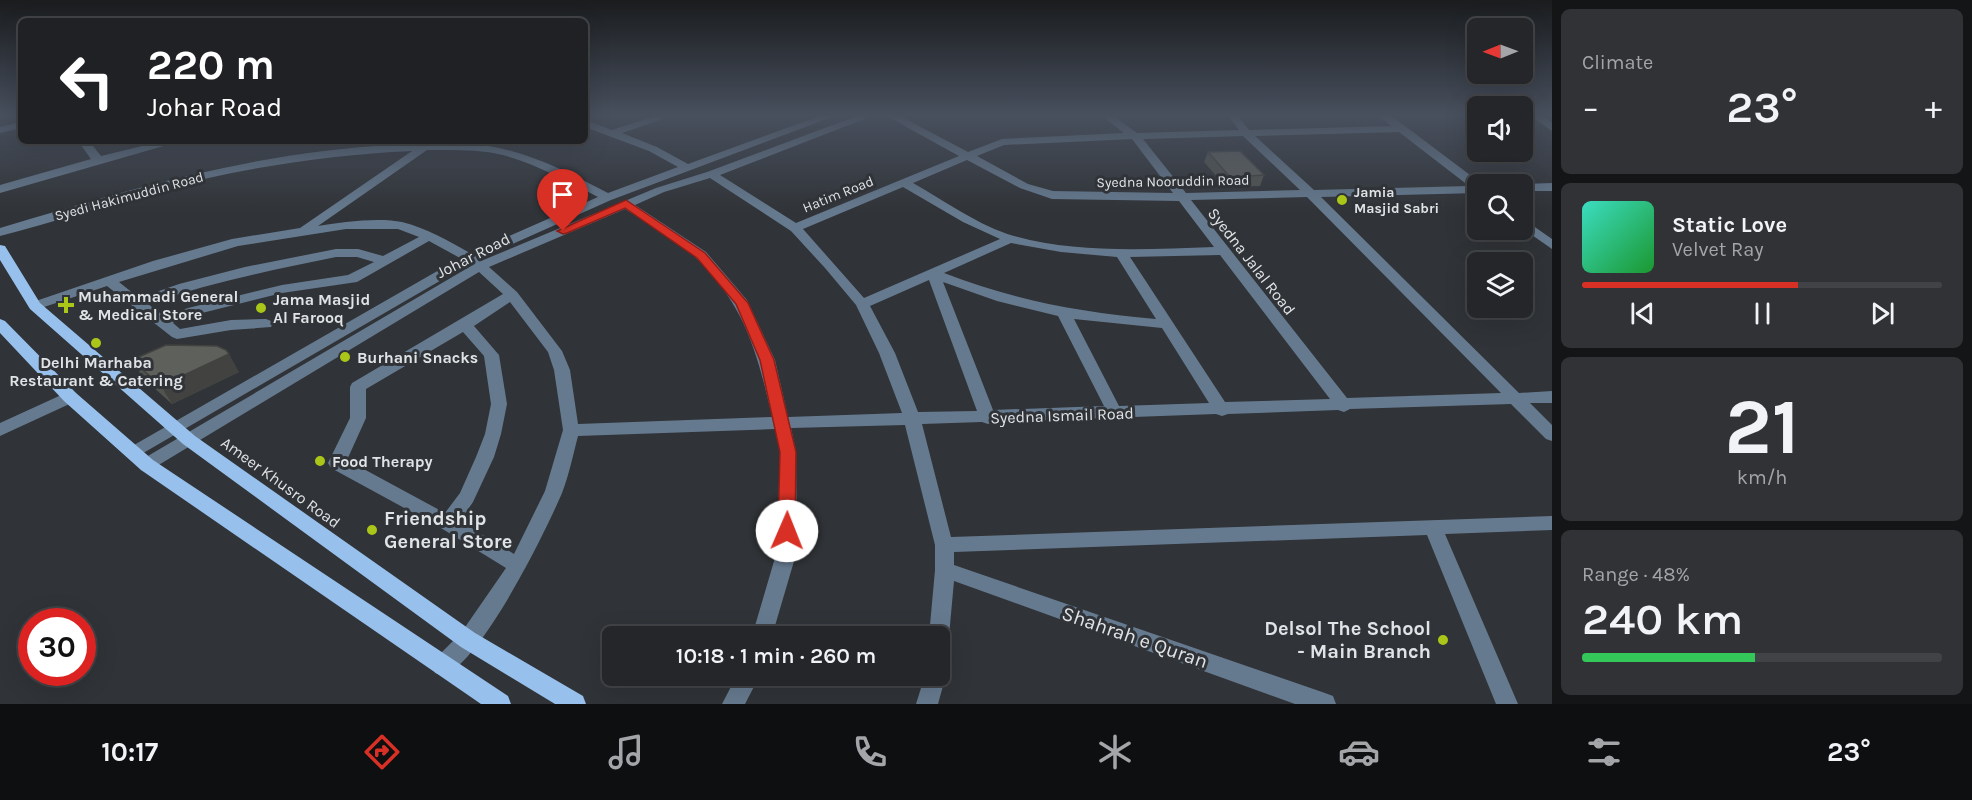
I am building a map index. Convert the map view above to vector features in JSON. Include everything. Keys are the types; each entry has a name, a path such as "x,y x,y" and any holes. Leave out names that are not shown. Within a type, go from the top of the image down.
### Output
{"main road":[{"name":"Ameer Khusro Road","path":"0,249 35,306 175,429 468,640 575,704"},
{"path":"0,324 70,397 140,459 500,704"}],"street":[{"path":"88,147 98,160"},
{"path":"0,189 152,147"},
{"name":"Syedi Hakimuddin Road","path":"0,232 128,193 221,172 371,147"},
{"path":"303,230 425,147"},
{"name":"Syedi Hakimuddin Road","path":"425,147 430,147"},
{"name":"Syedi Hakimuddin Road","path":"466,147 507,153 564,175 607,197"},
{"path":"647,147 686,167"},
{"name":"Johar Road","path":"140,459 189,440 475,262 626,204 760,147"},
{"name":"Johar Road","path":"140,459 175,429 475,262 607,197 686,167 710,169 775,147"},
{"name":"Syedna Nooruddin Road","path":"950,147 1024,186 1052,195 1181,197 1467,188"},
{"name":"Hatim Road","path":"795,228 991,147"},
{"name":"Syedna Jalal Road","path":"1143,147 1344,406"},
{"path":"1261,147 1310,193 1552,435"},
{"path":"1424,147 1467,180"},
{"path":"710,169 795,228 862,304 887,353 912,419 944,545 945,570 940,626"},
{"path":"904,183 967,219 1010,239 1061,248 1121,253 1224,251"},
{"path":"1533,188 1552,188"},
{"path":"626,204 701,255 742,303 767,360 788,452 786,551 768,626"},
{"path":"35,306 108,280 237,242 346,225 399,225 429,236 475,262 512,295 555,351 562,370 571,430 554,491 518,566 468,640 443,666"},
{"path":"1533,231 1552,246"},
{"path":"162,322 193,311 282,290 352,279 429,236"},
{"path":"862,304 1010,239"},
{"path":"137,303 184,287 245,271 336,253 358,253 386,261"},
{"path":"1121,253 1222,410"},
{"path":"933,273 978,292 1013,302 1063,312 1166,324"},
{"path":"933,273 988,418"},
{"path":"108,280 177,334 231,325 266,324"},
{"path":"512,295 358,387 358,418 337,463 448,523 518,566"},
{"path":"1063,312 1115,413"},
{"path":"448,523 466,497 485,457 493,434 499,404 491,355 465,325"},
{"path":"0,430 70,397"},
{"name":"Syedna Ismail Road","path":"571,430 781,422 988,418 1552,397"},
{"path":"944,545 1552,523"},
{"path":"1433,528 1507,704"},
{"name":"Shahrah e Quran","path":"945,570 1325,704"},
{"path":"733,704 743,686"},
{"path":"927,704 933,686"}],"building":[{"path":"1240,151 1264,175 1230,177 1208,152"},
{"path":"166,345 217,346 229,354 161,386 132,360"}],"place":[{"name":"Jamia Masjid Sabri","path":"1342,200"},
{"name":"Muhammadi General & Medical Store","path":"66,305"},
{"name":"Jama Masjid Al Farooq","path":"261,308"},
{"name":"Delhi Marhaba Restaurant & Catering","path":"96,343"},
{"name":"Burhani Snacks","path":"345,357"},
{"name":"Food Therapy","path":"320,461"},
{"name":"Friendship General Store","path":"372,530"},
{"name":"Delsol The School - Main Branch","path":"1443,640"}],"route":[{"path":"563,231 626,204 701,255 742,303 767,360 788,452 787,531"}]}
